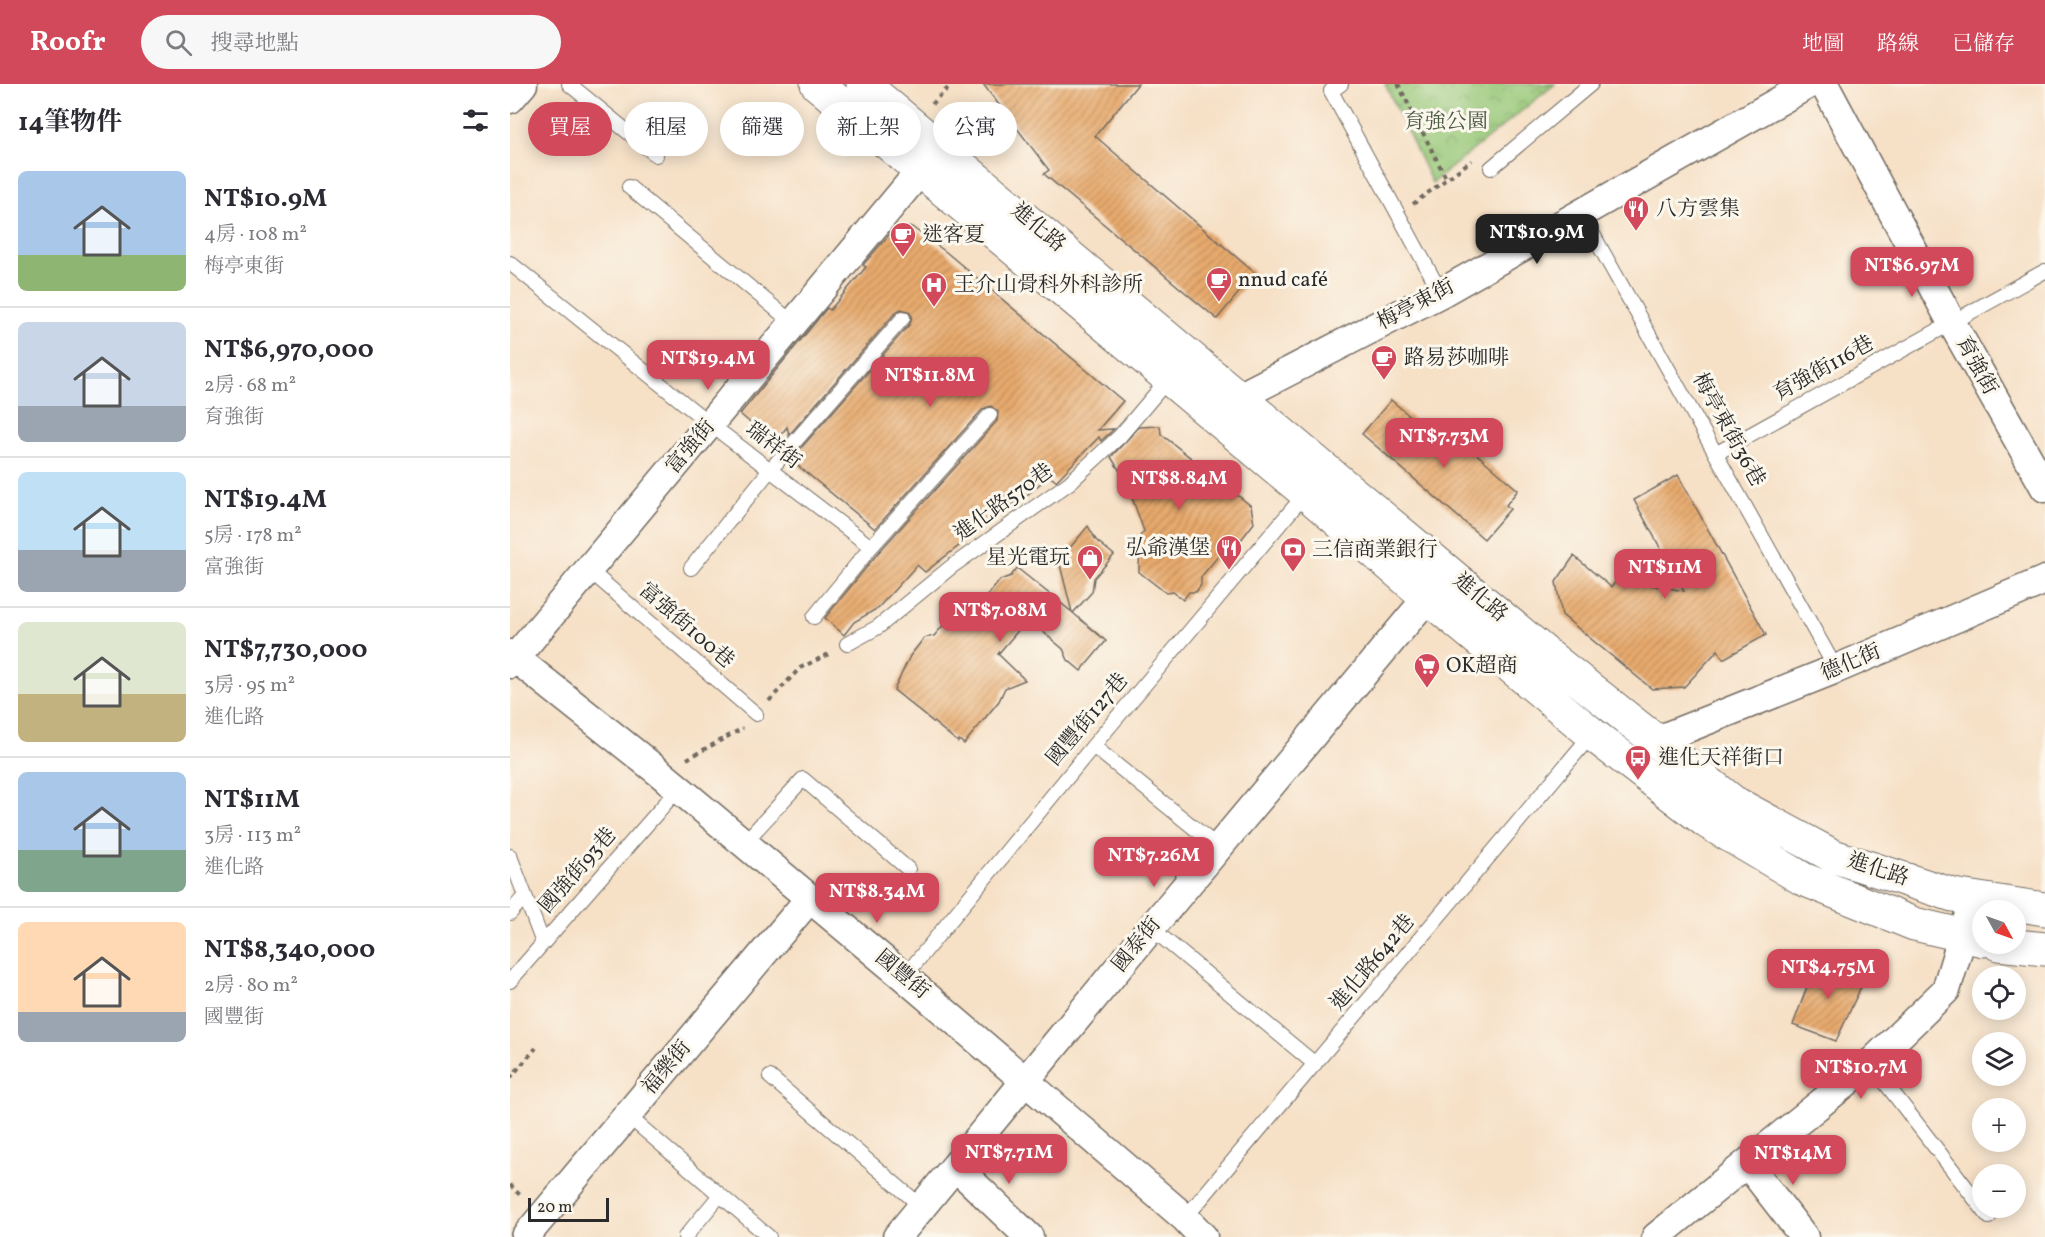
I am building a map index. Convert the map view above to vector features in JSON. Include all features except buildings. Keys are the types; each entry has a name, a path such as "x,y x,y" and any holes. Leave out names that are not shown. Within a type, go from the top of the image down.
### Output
{"main road":[{"name":"進化路","path":"817,84 931,159 1239,397 1655,741 1733,802 1833,855 1953,895 2045,909"},
{"name":"進化路","path":"863,84 931,159 1169,378 1592,734 1707,822 1803,879 1914,924 1972,938"},
{"path":"2026,947 2045,949"}],"street":[{"path":"510,99 523,84"},
{"name":"梅亭東街","path":"1239,397 1441,293 1809,84"},
{"name":"育強街","path":"1824,84 1952,323 2045,488"},
{"name":"富強街","path":"512,659 589,570 931,159"},
{"name":"國泰街","path":"897,1237 1027,1082 1151,928 1449,572"},
{"name":"德化街","path":"1655,741 1836,669 2045,580"},
{"name":"國豐街","path":"512,659 678,789 810,898 1027,1082 1194,1228"},
{"name":"福樂街","path":"538,1230 627,1115 810,898"},
{"path":"1656,1237 1870,1063 1946,990 1972,940"},
{"path":"1747,1163 1804,1237"},
{"path":"956,1167 1029,1237"}],"lane":[{"path":"569,84 624,129"},
{"path":"1341,84 1331,91 1441,293"},
{"path":"1491,168 1591,84"},
{"path":"629,187 794,324"},
{"name":"梅亭東街36巷","path":"1581,213 1836,669"},
{"name":"瑞祥街","path":"510,263 710,424 871,547"},
{"name":"育強街116巷","path":"1717,453 2045,271"},
{"path":"691,568 770,470 903,318"},
{"name":"進化路570巷","path":"847,644 878,627 951,567 1070,483 1120,436 1169,378"},
{"path":"814,617 871,547 990,415"},
{"name":"國豐街127巷","path":"904,977 1093,746 1306,493"},
{"name":"富強街100巷","path":"589,570 756,714"},
{"name":"進化路642巷","path":"1194,1228 1315,1064 1592,734"},
{"path":"1093,746 1219,848"},
{"path":"744,843 803,779 908,869"},
{"name":"國強街93巷","path":"510,981 678,789"},
{"path":"510,856 543,943"},
{"path":"510,914 525,896"},
{"path":"1151,928 1315,1064"},
{"path":"1870,1063 1972,1195"},
{"path":"770,1077 922,1207"},
{"path":"627,1115 770,1237"},
{"path":"685,1237 720,1195"}],"path":[{"path":"1398,84 1447,180"},
{"path":"510,1078 536,1048"}],"green space":[{"name":"育強公園","path":"1385,84 1555,84 1432,183"}],"place":[{"name":"八方雲集","path":"1636,232"},
{"name":"迷客夏","path":"903,258"},
{"name":"nnud café","path":"1219,303"},
{"name":"王介山骨科外科診所","path":"934,308"},
{"name":"路易莎咖啡","path":"1384,381"},
{"name":"弘爺漢堡","path":"1229,571"},
{"name":"三信商業銀行","path":"1293,573"},
{"name":"星光電玩","path":"1090,581"},
{"name":"OK超商","path":"1427,689"},
{"name":"進化天祥街口","path":"1638,781"}]}
